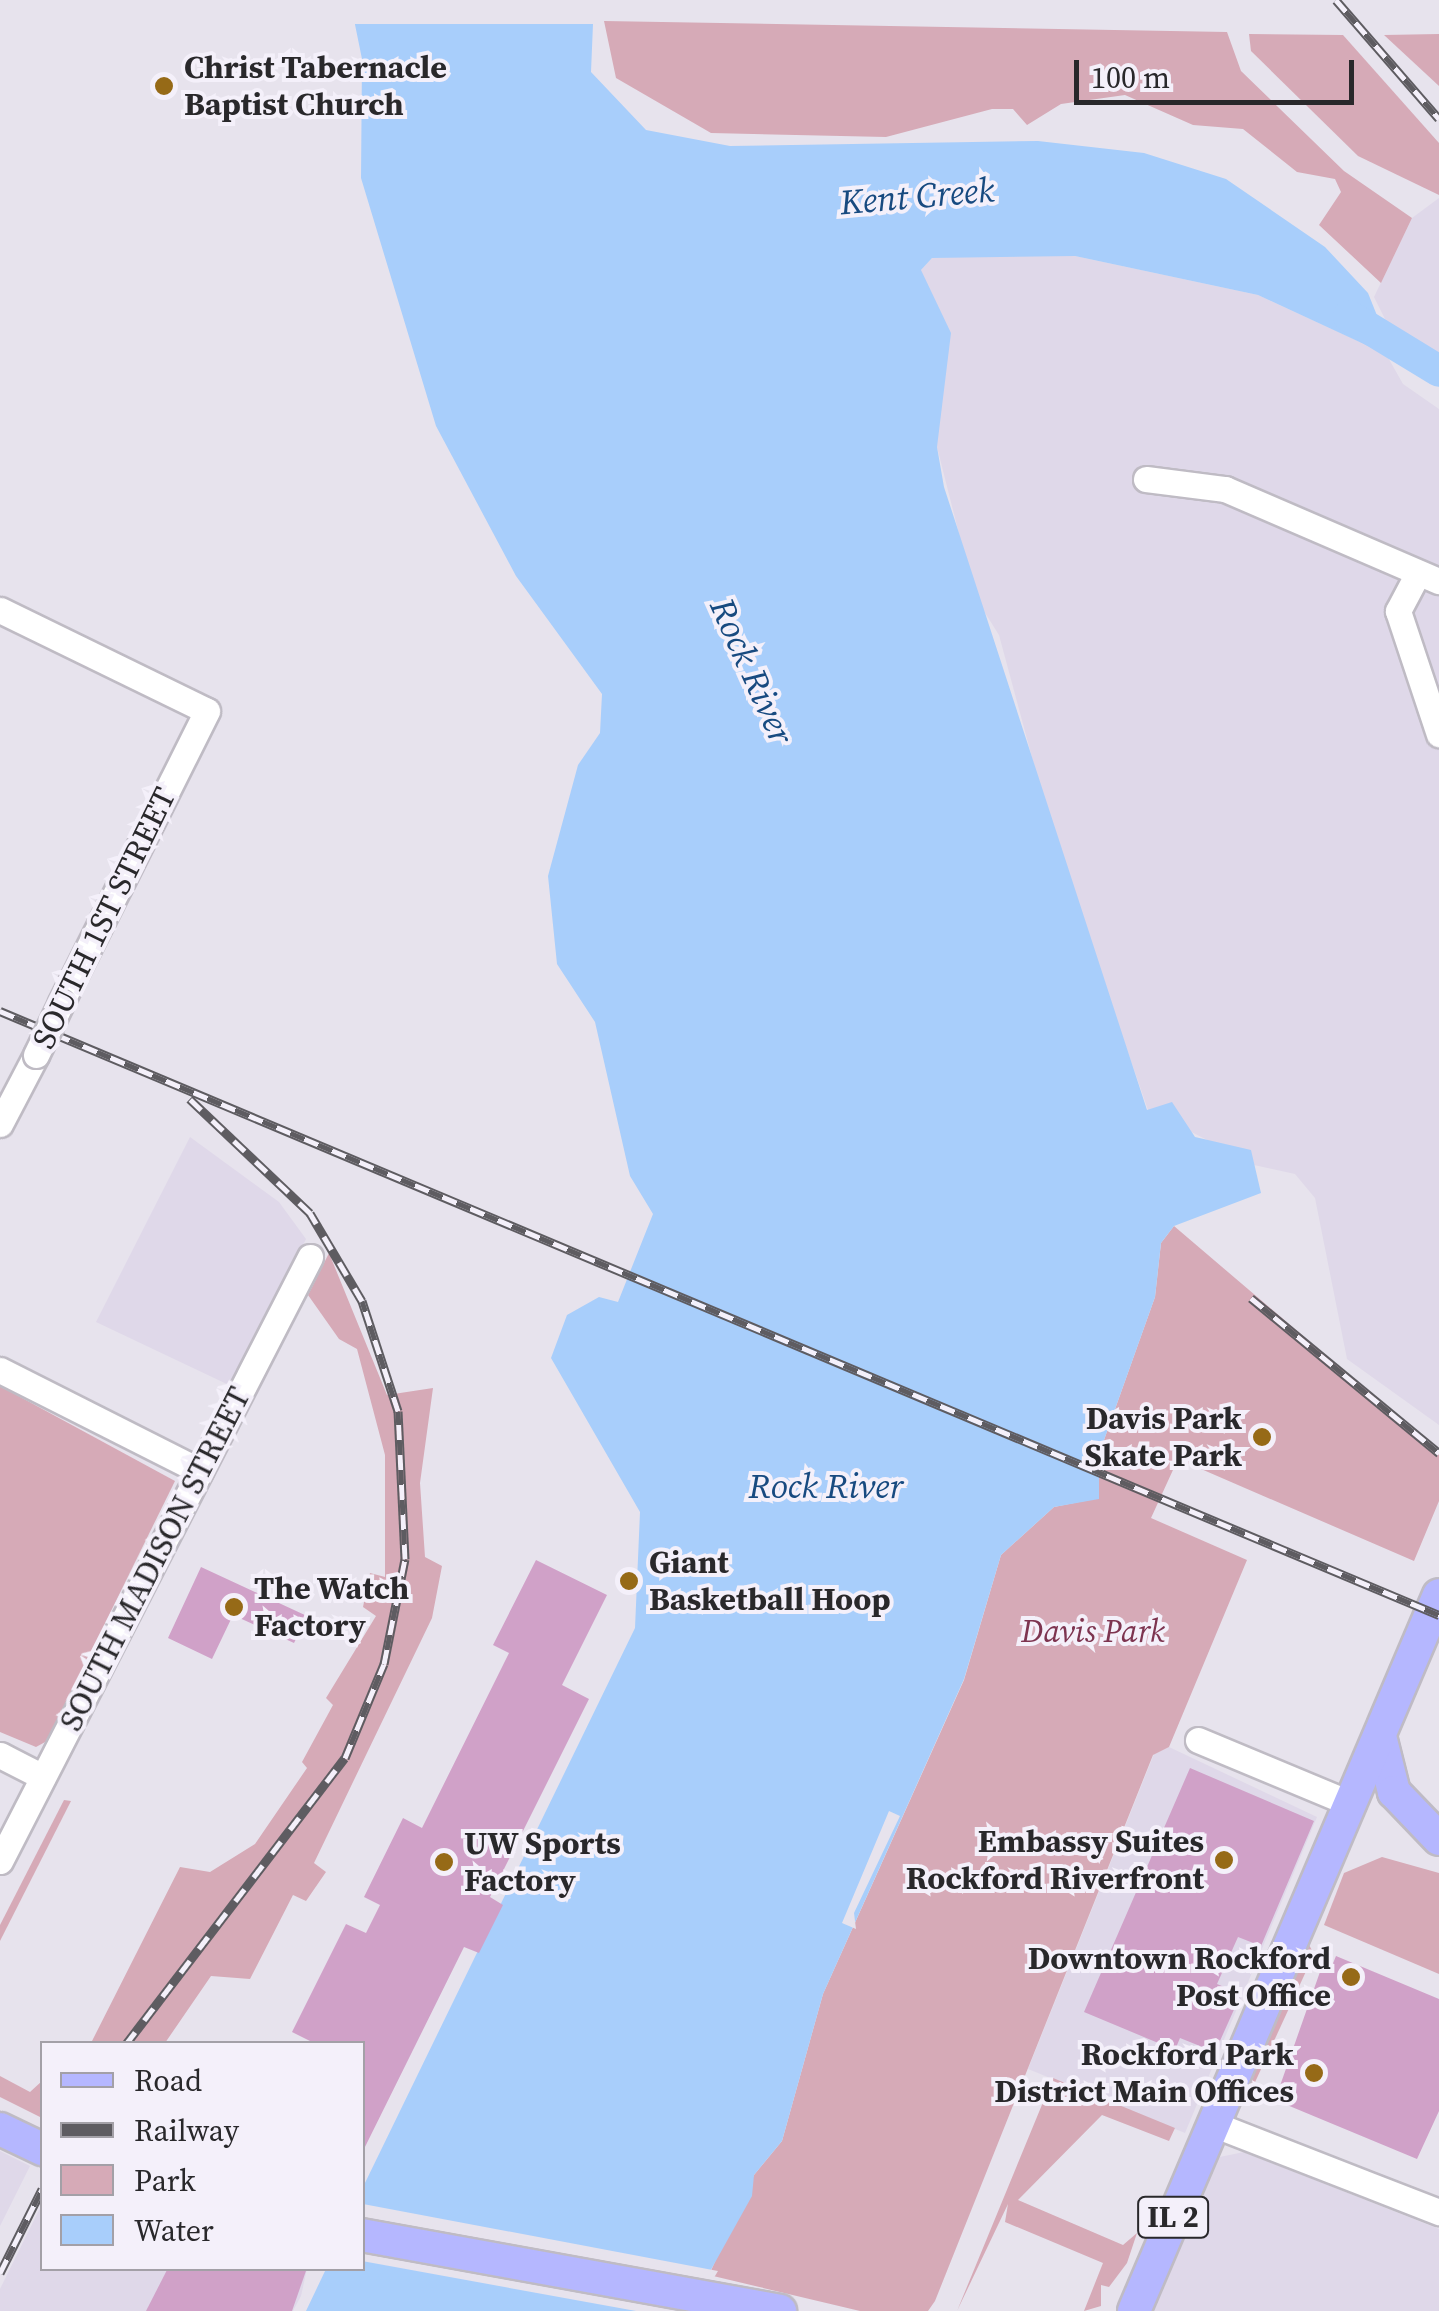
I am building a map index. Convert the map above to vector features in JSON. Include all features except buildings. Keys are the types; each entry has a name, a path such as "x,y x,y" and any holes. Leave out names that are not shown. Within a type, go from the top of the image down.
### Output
{"main road":[{"name":"IL 2","path":"1134,2311 1439,1595"},
{"path":"1381,1736 1394,1792 1439,1840"},
{"path":"1352,1804 1439,1840"},
{"path":"0,2130 40,2149"},
{"path":"365,2236 780,2311"}],"street":[{"path":"1146,479 1225,489 1429,577 1398,611 1439,734"},
{"name":"SOUTH 1ST STREET","path":"0,610 207,712 0,1124"},
{"name":"SOUTH MADISON STREET","path":"0,1861 310,1257"},
{"path":"0,1370 200,1471"},
{"path":"1198,1740 1352,1804"},
{"path":"0,1755 43,1777"},
{"path":"1212,2124 1439,2212"}],"shaded area":[{"path":"1439,198 1439,359 1386,321 1374,297 1412,218"},
{"path":"995,254 1075,256 1258,295 1386,354 1403,384 1439,409 1439,1425 1347,1359 1315,1198 1295,1174 1254,1165 1250,1150 1223,1148 1148,1110 1054,839 999,635 975,597 937,447 921,270 932,258"},
{"path":"190,1137 279,1202 306,1239 231,1386 96,1322"},
{"path":"1169,1747 1317,1817 1185,2133 1028,2069 1154,1754"},
{"path":"0,2151 30,2166 0,2226"},
{"path":"1244,2152 1439,2229 1439,2311 1153,2311 1215,2158"},
{"path":"40,2208 40,2271 307,2271 293,2311 0,2311 0,2289"}],"green space":[{"path":"604,21 1227,32 1241,71 1344,171 1412,218 1381,283 1319,225 1341,192 1335,179 1297,172 1243,129 1193,125 1125,95 1061,104 1027,125 1013,109 992,109 886,137 711,133 616,78"},
{"path":"1249,34 1343,35 1439,143 1439,195 1358,156 1251,51"},
{"path":"1439,34 1439,86 1384,35"},
{"name":"Davis Park","path":"1174,1226 1439,1452 1439,1501 1414,1561 1178,1459 1151,1518 1247,1560 1169,1747 1153,1755 935,2301 928,2311 860,2311 709,2275 754,2175 782,2141 823,1994 964,1680 1001,1555 1054,1507 1099,1498 1099,1454 1155,1297 1161,1243"},
{"path":"329,1253 387,1395 433,1388 420,1483 425,1557 442,1566 432,1618 314,1863 326,1872 306,1901 293,1895 250,1979 211,1976 166,2041 92,2041 180,1867 210,1872 255,1844 307,1768 302,1762 333,1705 326,1698 376,1616 363,1607 370,1573 385,1577 385,1455 357,1349 339,1339 308,1295"},
{"path":"0,1386 175,1481 47,1741 36,1747 0,1732"},
{"path":"64,1800 71,1801 0,1941 0,1925"},
{"path":"1382,1857 1439,1873 1439,1974 1324,1925 1344,1873"},
{"path":"1309,1945 1314,1954 1245,2104 1258,2060"},
{"path":"0,2076 30,2092 40,2083 40,2117 0,2097"},
{"path":"1053,2078 1175,2128 1169,2141 1102,2115 1018,2200 1123,2245 1137,2233 1127,2263 1109,2287 1101,2285 1101,2306 1084,2311 1103,2263 1005,2222 1008,2204 957,2311"}],"water":[{"name":"Rock River","path":"350,0 594,0 591,72 646,130 730,146 1038,141 1144,153 1226,179 1325,247 1368,293 1394,358 1258,295 1075,256 932,258 921,270 951,333 937,447 944,487 1147,1110 1172,1102 1195,1137 1251,1150 1261,1193 1174,1226 1161,1243 1155,1297 1099,1454 1099,1499 1054,1507 1001,1555 964,1679 823,1994 782,2141 754,2175 752,2196 688,2311 306,2311 325,2271 365,2271 365,2183 635,1628 640,1512 551,1358 567,1315 599,1297 618,1302 653,1214 630,1176 595,1022 557,964 548,876 578,765 600,733 602,694 516,576 436,426 361,178 362,59"}],"pier":[{"path":"345,0 599,0 599,24 345,24"},
{"path":"889,1811 900,1816 854,1913 856,1929 842,1923"},
{"path":"365,2204 718,2271 694,2311 636,2311 365,2262"}],"waterway":[{"name":"Kent Creek","path":"1349,316 1439,371"}],"railway":[{"path":"1336,0 1439,119"},
{"path":"0,1011 1439,1615"},
{"path":"128,2041 345,1758 384,1664 405,1559 398,1411 362,1301 310,1213 190,1099"},
{"path":"1251,1298 1439,1453"},
{"path":"0,2273 40,2193"}],"place":[{"name":"Christ Tabernacle Baptist Church","path":"164,86"},
{"name":"Davis Park Skate Park","path":"1262,1437"},
{"name":"Giant Basketball Hoop","path":"629,1581"},
{"name":"The Watch Factory","path":"234,1607"},
{"name":"Embassy Suites Rockford Riverfront","path":"1224,1860"},
{"name":"UW Sports Factory","path":"444,1862"},
{"name":"Downtown Rockford Post Office","path":"1351,1977"},
{"name":"Rockford Park District Main Offices","path":"1314,2073"}]}
